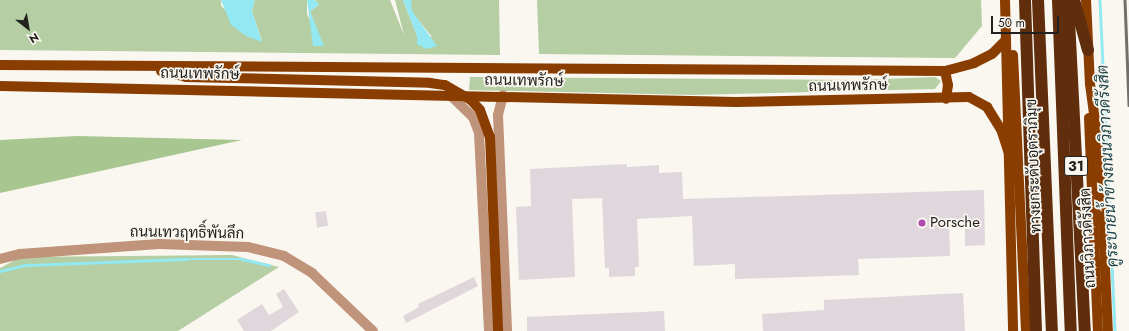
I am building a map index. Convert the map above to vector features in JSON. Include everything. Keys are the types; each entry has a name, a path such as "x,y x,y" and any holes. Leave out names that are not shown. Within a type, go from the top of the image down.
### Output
{"highway":[{"path":"1026,0 1036,331"},
{"name":"31","path":"1038,0 1052,331"},
{"name":"ทางยกระดับอุตราภิมุข","path":"1043,0 1056,331"},
{"name":"ทางยกระดับอุตราภิมุข","path":"1058,0 1071,331"},
{"name":"ถนนวิภาวดีรังสิต","path":"1068,0 1085,331"},
{"path":"1074,0 1088,50"}],"main road":[{"path":"1005,0 1011,159 1013,331"},
{"name":"ถนนวิภาวดีรังสิต","path":"1086,0 1090,84 1100,158 1108,331"},
{"path":"1005,12 1015,71 1026,331"},
{"name":"ถนนเทพรักษ์","path":"0,65 945,71 969,66 992,54 1006,40"},
{"path":"142,66 186,76 430,83 445,85 471,100 480,110 490,137 498,331"},
{"path":"945,71 948,85 946,99"},
{"path":"1090,84 1098,331"},
{"name":"ถนนเทพรักษ์","path":"0,86 503,95 736,102 946,99 969,97 987,107 1001,130 1011,159"}],"street":[{"path":"449,94 473,117 479,133 489,331"},
{"path":"503,95 499,107 499,128 507,331"},
{"path":"479,133 488,122 499,128"},
{"name":"ถนนเทวฤทธิ์พันลึก","path":"0,259 20,254 159,244 248,247 284,256 312,273 352,314 373,331"},
{"name":"ถนนเทวฤทธิ์พันลึก","path":"352,314 364,331"}],"green space":[{"path":"0,0 221,0 221,6 262,41 252,11 255,0 307,0 307,14 323,46 310,11 319,5 315,0 390,0 404,35 395,0 403,0 417,36 432,37 411,11 411,0 499,0 500,55 0,50"},
{"path":"537,0 981,0 982,26 955,58 539,54"},
{"path":"470,77 856,80 935,77 941,81 935,89 692,95 469,90"},
{"path":"77,136 242,140 0,193 0,140"},
{"path":"232,255 279,267 178,331 0,331 0,268 21,257"}],"water":[{"path":"221,0 255,0 252,11 262,42 246,36 231,25"},
{"path":"307,0 315,0 319,5 310,11 324,46 313,46"},
{"path":"403,0 411,0 412,11 437,46 426,49 417,44 417,36"}],"building":[{"path":"627,164 627,167 659,165 659,173 682,172 683,199 984,190 985,245 965,246 965,220 949,221 950,256 858,259 859,275 735,279 735,264 694,266 692,216 637,219 639,267 635,267 635,276 609,277 609,268 605,268 602,198 572,199 575,277 519,280 516,207 531,206 530,169"},
{"path":"326,211 328,226 317,227 315,213"},
{"path":"474,277 478,286 406,323 403,316 419,307 418,304"},
{"path":"284,289 299,312 271,331 244,331 237,320 262,304 269,315 283,307 276,294"},
{"path":"963,293 965,331 763,331 762,314 824,310 824,300"},
{"path":"664,311 665,331 527,331 527,317"}],"waterway":[{"name":"คูระบายน้ำข้างถนนวิภาวดีรังสิต","path":"1100,0 1115,331"},
{"path":"0,271 27,265 187,259 242,259 269,265"}],"railway":[{"path":"1125,0 1129,105"}],"place":[{"name":"Porsche","path":"922,223"}]}
